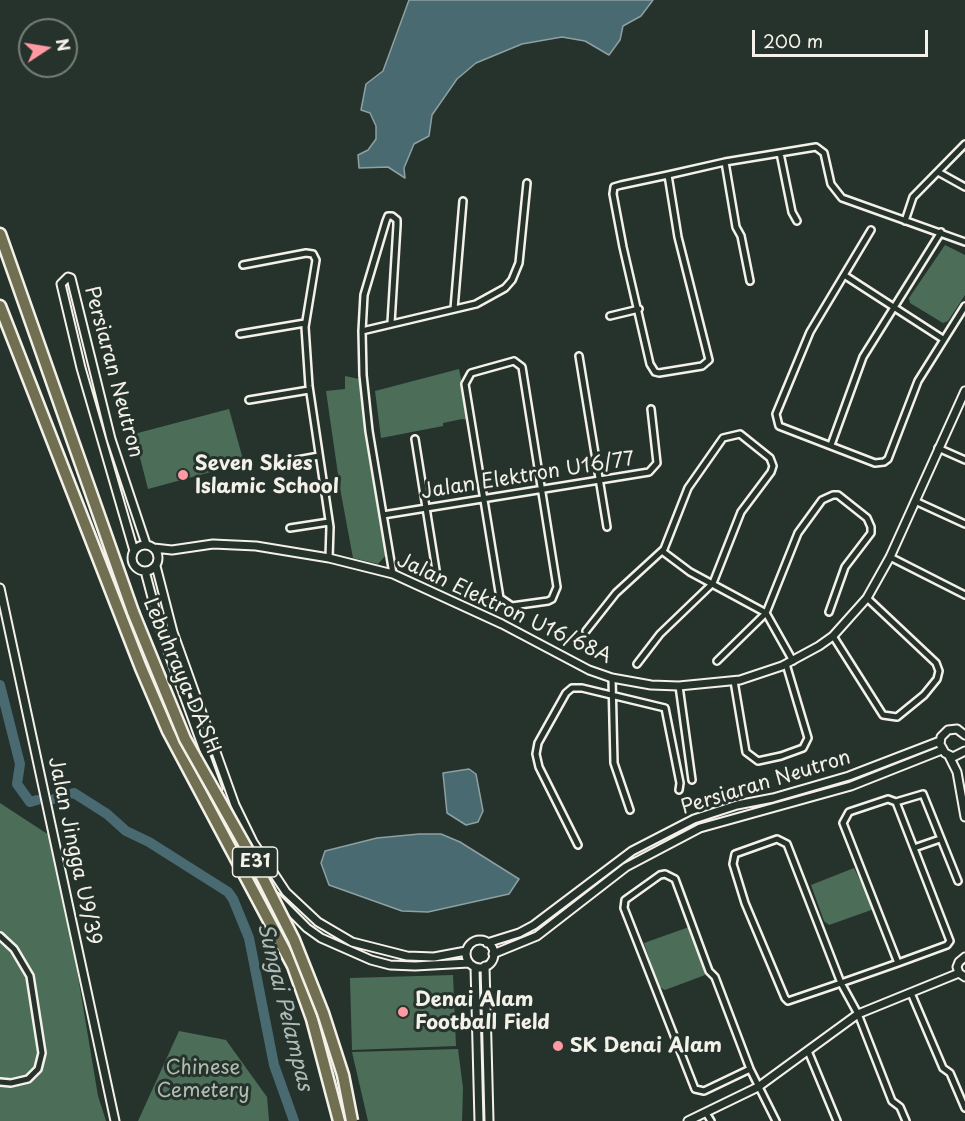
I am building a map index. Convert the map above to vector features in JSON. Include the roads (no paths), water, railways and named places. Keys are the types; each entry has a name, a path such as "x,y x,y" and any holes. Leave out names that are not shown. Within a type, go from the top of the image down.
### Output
{"highway":[{"name":"Lebuhraya DASH","path":"0,234 133,612 185,739 256,865 294,940 327,1023 343,1075 352,1121"},
{"name":"Lebuhraya DASH","path":"0,306 120,616 168,731 292,966 312,1019 339,1121"}],"street":[{"path":"905,221 913,197 965,144"},
{"path":"668,175 678,237 710,354 707,363 663,374 652,369 612,194 614,187 725,162 816,147 822,149 831,184 842,198 965,242"},
{"path":"780,153 792,212 797,221"},
{"path":"725,162 736,227 741,236 750,281"},
{"path":"938,172 965,188"},
{"path":"362,331 476,304 496,294 512,280 522,250 527,183"},
{"path":"454,309 463,201"},
{"path":"391,323 397,220 388,216 364,295 362,331 364,386 393,574"},
{"path":"871,230 810,332 776,414 777,422 783,428 875,463 884,462 890,456 918,381 965,306"},
{"path":"831,445 863,357 941,232"},
{"path":"243,265 306,254 313,254 316,260 305,323 309,390 329,522 329,558"},
{"path":"844,275 943,339"},
{"name":"Persiaran Neutron","path":"134,551 76,347 61,284 68,277 71,278 111,439 146,544"},
{"path":"610,316 639,309"},
{"path":"240,334 305,323"},
{"path":"579,356 607,527"},
{"path":"514,361 522,368 542,489 557,587 552,599 507,606 500,598 465,384 471,373 514,361"},
{"path":"249,400 309,390"},
{"name":"Jalan Elektron U16/68A","path":"172,550 213,544 255,546 329,558 393,574 501,624 589,670 612,678 651,685 679,686 734,681 789,663 833,636 867,598 890,557 965,391"},
{"name":"Jalan Elektron U16/77","path":"383,515 649,472 654,468 657,459 651,410"},
{"path":"586,631 616,593 662,551 688,488 723,438 740,435 770,458 773,469 741,512 713,583 660,634 637,664"},
{"path":"415,439 436,570"},
{"path":"939,448 965,460"},
{"path":"270,465 319,456"},
{"path":"717,661 766,613 798,533 822,500 838,495 867,518 871,533 845,567 829,612"},
{"path":"915,501 965,524"},
{"path":"290,528 329,522"},
{"path":"154,548 173,632 236,805 253,842 286,892 318,922 352,942 369,948 407,956 434,957 466,951 474,941 487,943 493,954 491,962 485,966 390,965 351,953 307,928 261,879 225,808 162,635 145,571 134,564 134,551 146,544 154,548 172,550"},
{"path":"145,571 172,550"},
{"path":"662,551 690,572 766,613 789,663 808,738 803,748 781,756 758,760 746,752 734,681"},
{"path":"890,557 965,595"},
{"name":"Jalan Jingga U9/39","path":"0,588 116,1121"},
{"path":"833,636 883,715 897,717 924,695 937,679 939,671 936,663 867,598"},
{"path":"612,678 614,763 630,810"},
{"path":"679,686 692,780"},
{"path":"578,845 539,768 536,754 538,743 566,693 574,687 665,708 669,715 679,790"},
{"name":"Persiaran Neutron","path":"487,943 519,933 534,925 632,851 694,819 737,805 773,798 849,776 940,741 948,730 964,732"},
{"path":"940,741 957,772 965,817"},
{"name":"Persiaran Neutron","path":"493,954 537,936 626,867 700,828 851,786 945,753 963,753"},
{"path":"957,772 963,753"},
{"path":"898,963 843,823 849,812 888,799 896,802 922,793 958,881"},
{"path":"896,802 950,941 947,945 898,963 841,983 788,1001 784,998 732,864 738,851 777,839 787,844 841,983 858,1014 892,1101 900,1107 906,1121"},
{"path":"914,849 939,839"},
{"path":"750,1069 704,1091 695,1089 624,908 626,900 660,875 665,874 675,879 709,971 715,977 750,1069 776,1121"},
{"path":"0,936 14,950 30,976 42,1053 38,1069 28,1079 11,1083 0,1082"},
{"path":"466,951 472,965 480,1121"},
{"path":"688,1121 758,1087 858,1014 880,1003 962,975 958,964 965,957"},
{"path":"485,966 490,1120"},
{"path":"911,993 943,1068 950,1073 965,1108"},
{"path":"808,1051 837,1121"},
{"path":"706,1113 711,1121"}],"water":[{"path":"409,0 653,0 641,16 623,26 620,40 609,55 585,41 562,37 522,44 476,63 457,79 432,115 429,136 414,144 404,168 405,178 388,167 359,168 358,155 368,150 376,139 376,126 370,113 361,110 366,84 383,71"},
{"path":"469,769 476,774 483,811 478,822 466,825 447,813 443,773"},
{"path":"441,834 460,842 519,879 509,894 428,912 402,911 329,885 321,863 325,851 377,838"}],"waterway":[{"name":"Sungai Pelampas","path":"0,685 20,764 17,784 30,802 37,800"},
{"name":"Sungai Pelampas","path":"54,799 74,793 107,814 126,831 149,842 228,892 249,938 274,1065 294,1121"}],"place":[{"name":"Seven Skies Islamic School","path":"183,475"},
{"name":"Denai Alam Football Field","path":"403,1012"},
{"name":"SK Denai Alam","path":"558,1046"}],"park label":[{"name":"Chinese Cemetery","path":"203,1080"}]}
